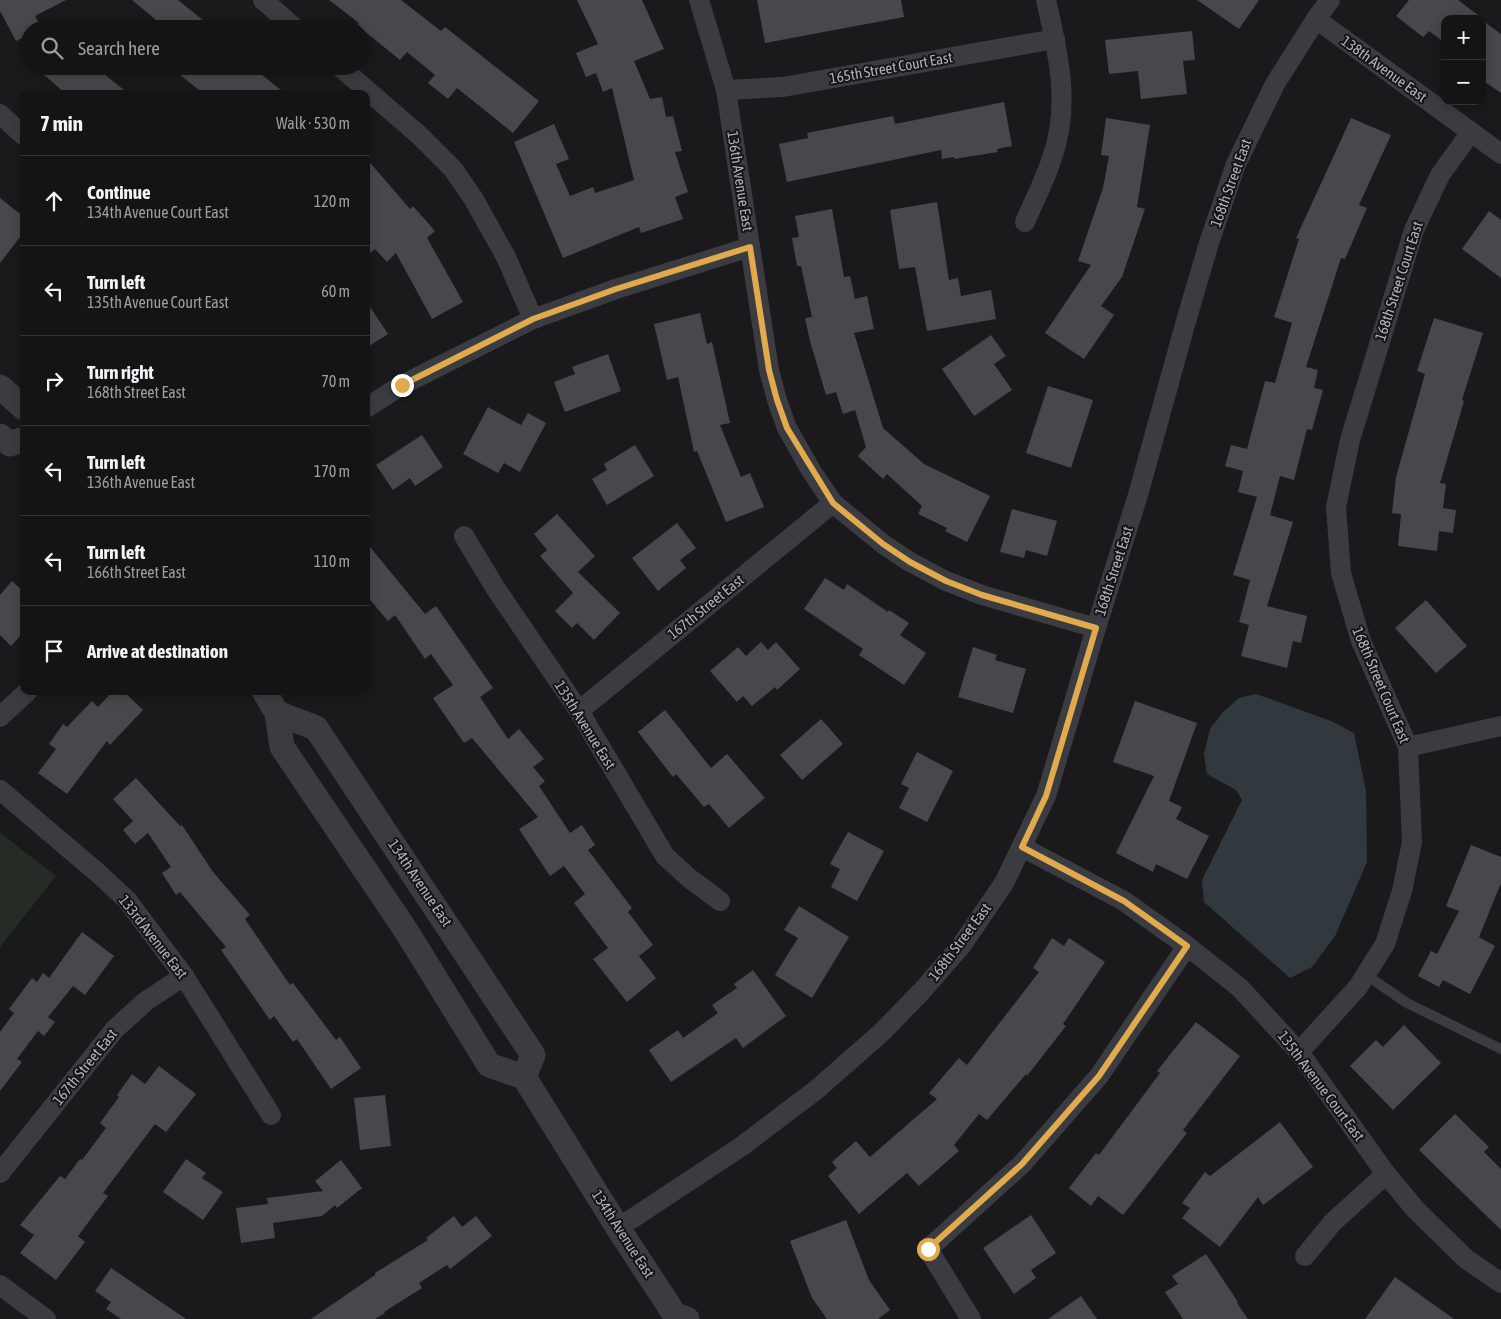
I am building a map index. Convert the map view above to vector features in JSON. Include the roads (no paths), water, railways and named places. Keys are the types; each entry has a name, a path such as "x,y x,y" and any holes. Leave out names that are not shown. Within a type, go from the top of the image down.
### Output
{"street":[{"path":"262,0 285,20"},
{"name":"136th Avenue East","path":"699,0 726,90 769,370 787,428 833,503 883,544 910,562 946,581 982,595 1096,628"},
{"path":"1025,222 1052,158 1061,122 1062,87 1055,39 1046,0"},
{"name":"168th Street East","path":"618,1228 742,1146 816,1090 881,1033 921,992 961,946 1004,883 1046,796 1138,495 1196,286 1236,164 1275,84 1330,0"},
{"name":"138th Avenue East","path":"1316,19 1501,154"},
{"name":"165th Street Court East","path":"726,90 782,87 1055,39"},
{"path":"350,75 367,90"},
{"path":"370,92 453,168 473,198 506,257 533,319"},
{"path":"0,114 20,132"},
{"name":"168th Street Court East","path":"1299,1052 1358,987 1385,944 1402,892 1412,842 1408,748 1361,641 1341,573 1336,508 1350,440 1414,230 1440,175 1471,132"},
{"path":"370,405 402,385 533,319 616,289 750,247"},
{"path":"0,387 20,404"},
{"path":"0,436 10,444 20,441"},
{"name":"167th Street East","path":"579,711 833,503"},
{"name":"135th Avenue East","path":"464,536 496,589 579,711 665,856 689,878 720,901"},
{"path":"0,717 24,695"},
{"path":"266,695 277,713 282,747 406,929 489,1065 524,1077"},
{"name":"134th Avenue East","path":"277,713 316,728 533,1055 524,1077 618,1228 679,1318"},
{"path":"1408,748 1501,726"},
{"name":"133rd Avenue East","path":"0,790 93,868 127,900 184,976 271,1115"},
{"name":"135th Avenue Court East","path":"1022,847 1124,901 1187,946 1240,988 1299,1052 1386,1174 1416,1210 1466,1259 1501,1283"},
{"path":"972,1319 928,1249 1022,1164 1099,1076 1187,946"},
{"name":"167th Street East","path":"0,1173 115,1029 146,1000 184,976"},
{"path":"1305,1256 1333,1222 1386,1174"},
{"path":"0,1285 46,1319"}],"lane":[{"path":"1366,975 1407,1003 1501,1049"}]}
